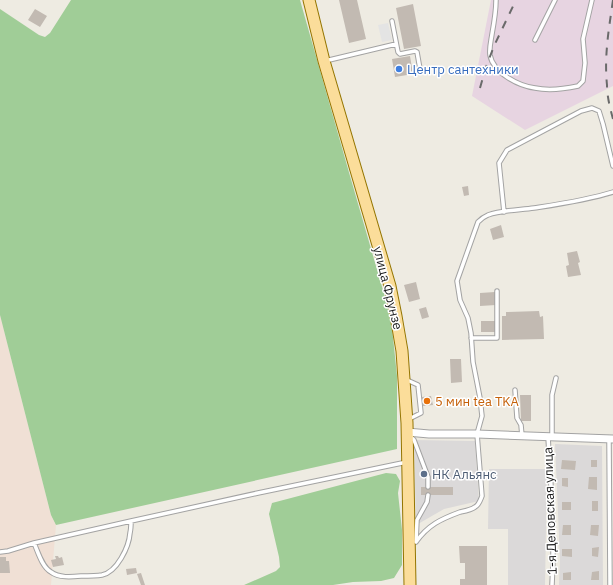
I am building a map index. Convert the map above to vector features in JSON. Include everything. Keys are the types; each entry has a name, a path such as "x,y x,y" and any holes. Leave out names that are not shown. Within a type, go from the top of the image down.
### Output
{"main road":[{"name":"улица Фрунзе","path":"309,0 324,61 390,286 402,351 413,545 410,585"}],"street":[{"path":"407,432 611,440"}],"lane":[{"path":"496,0 490,57 498,70 517,83 535,88 560,89 578,86 583,81 585,63 583,39 592,0"},
{"path":"535,40 555,0"},
{"path":"392,21 398,52 400,54 415,51 417,52 420,69"},
{"path":"324,61 396,44"},
{"path":"504,212 499,163 506,150 581,111 592,108 599,111 613,166"},
{"path":"413,545 430,527 448,517 475,508 482,496 477,434 482,416 480,398 468,318 460,300 457,281 478,222 481,218 488,215 593,198 613,192"},
{"path":"471,338 497,338 497,291"},
{"name":"1-я Деповская улица","path":"552,585 554,560 550,475 550,437 552,395 556,378"},
{"path":"515,390 518,418 521,425 522,436"},
{"path":"407,432 414,440 428,477 428,487"},
{"path":"610,585 611,440"},
{"path":"0,552 131,521 408,462"},
{"path":"413,545 417,520 427,502 428,495"},
{"path":"34,544 45,566 50,572 56,575 70,577 102,575 108,573 120,561 130,535 131,521"}],"shaded area":[{"path":"491,0 613,0 613,86 525,130 472,96"},
{"path":"388,23 392,40 382,42 378,25"},
{"path":"0,315 51,515 56,525 51,585 0,585"},
{"path":"414,440 475,441 479,501 444,509 418,524 416,529"},
{"path":"555,444 602,446 603,585 559,585 560,560"},
{"path":"489,469 547,469 545,585 508,585 508,529 488,529"}],"green space":[{"path":"71,0 300,0 391,318 397,376 397,449 56,525 51,515 0,315 0,9 39,35 45,37 50,33"},
{"path":"386,473 396,474 400,481 398,493 402,530 402,565 394,578 381,581 353,582 333,585 244,585 276,571 280,567 269,514 272,503"}],"building":[{"path":"339,0 357,0 366,39 349,43"},
{"path":"413,4 421,46 404,49 396,8"},
{"path":"35,9 47,16 40,27 28,20"},
{"path":"410,56 413,74 395,77 392,59"},
{"path":"468,186 469,195 464,196 462,187"},
{"path":"501,225 504,237 493,240 490,229"},
{"path":"577,251 581,275 568,277 566,266 569,265 567,253"},
{"path":"416,282 420,299 409,302 404,285"},
{"path":"495,292 496,305 480,306 480,293"},
{"path":"426,307 429,317 422,319 419,309"},
{"path":"539,311 540,317 543,316 544,339 502,340 502,316 506,316 506,312"},
{"path":"481,321 495,321 496,332 481,332"},
{"path":"450,359 461,359 462,382 451,383"},
{"path":"520,395 531,395 531,421 521,421"},
{"name":"5 мин tea TKA","path":"431,396 433,405 423,406 422,397"},
{"path":"562,460 576,461 575,470 561,469"},
{"path":"591,460 597,460 597,467 591,467"},
{"path":"589,477 597,477 597,490 588,489"},
{"path":"562,478 568,478 568,487 562,486"},
{"path":"421,487 453,487 453,495 421,495"},
{"path":"592,501 598,501 598,511 592,511"},
{"path":"562,502 571,502 571,510 562,510"},
{"path":"563,525 571,525 571,535 562,535"},
{"path":"591,525 599,525 598,536 590,535"},
{"path":"459,546 487,546 487,585 460,585 460,579 465,579 465,563 460,563"},
{"path":"599,547 598,557 592,556 592,548"},
{"path":"562,549 572,549 572,557 562,556"},
{"path":"55,556 58,556 59,558 62,557 64,565 53,567 51,560 56,559"},
{"path":"0,557 6,557 6,561 9,561 10,573 0,573"},
{"path":"136,568 137,573 127,575 126,569"},
{"path":"599,571 599,580 591,580 592,572"},
{"path":"571,572 571,580 563,580 563,573"},
{"path":"141,573 145,585 141,585 137,574"}],"railway":[{"path":"480,88 494,46 516,0"},
{"path":"613,0 607,42 606,63 608,93 613,119"}],"place":[{"name":"Центр сантехники","path":"399,69"},
{"name":"5 мин tea TKA","path":"427,401"},
{"name":"НК Альянс","path":"424,474"}]}
